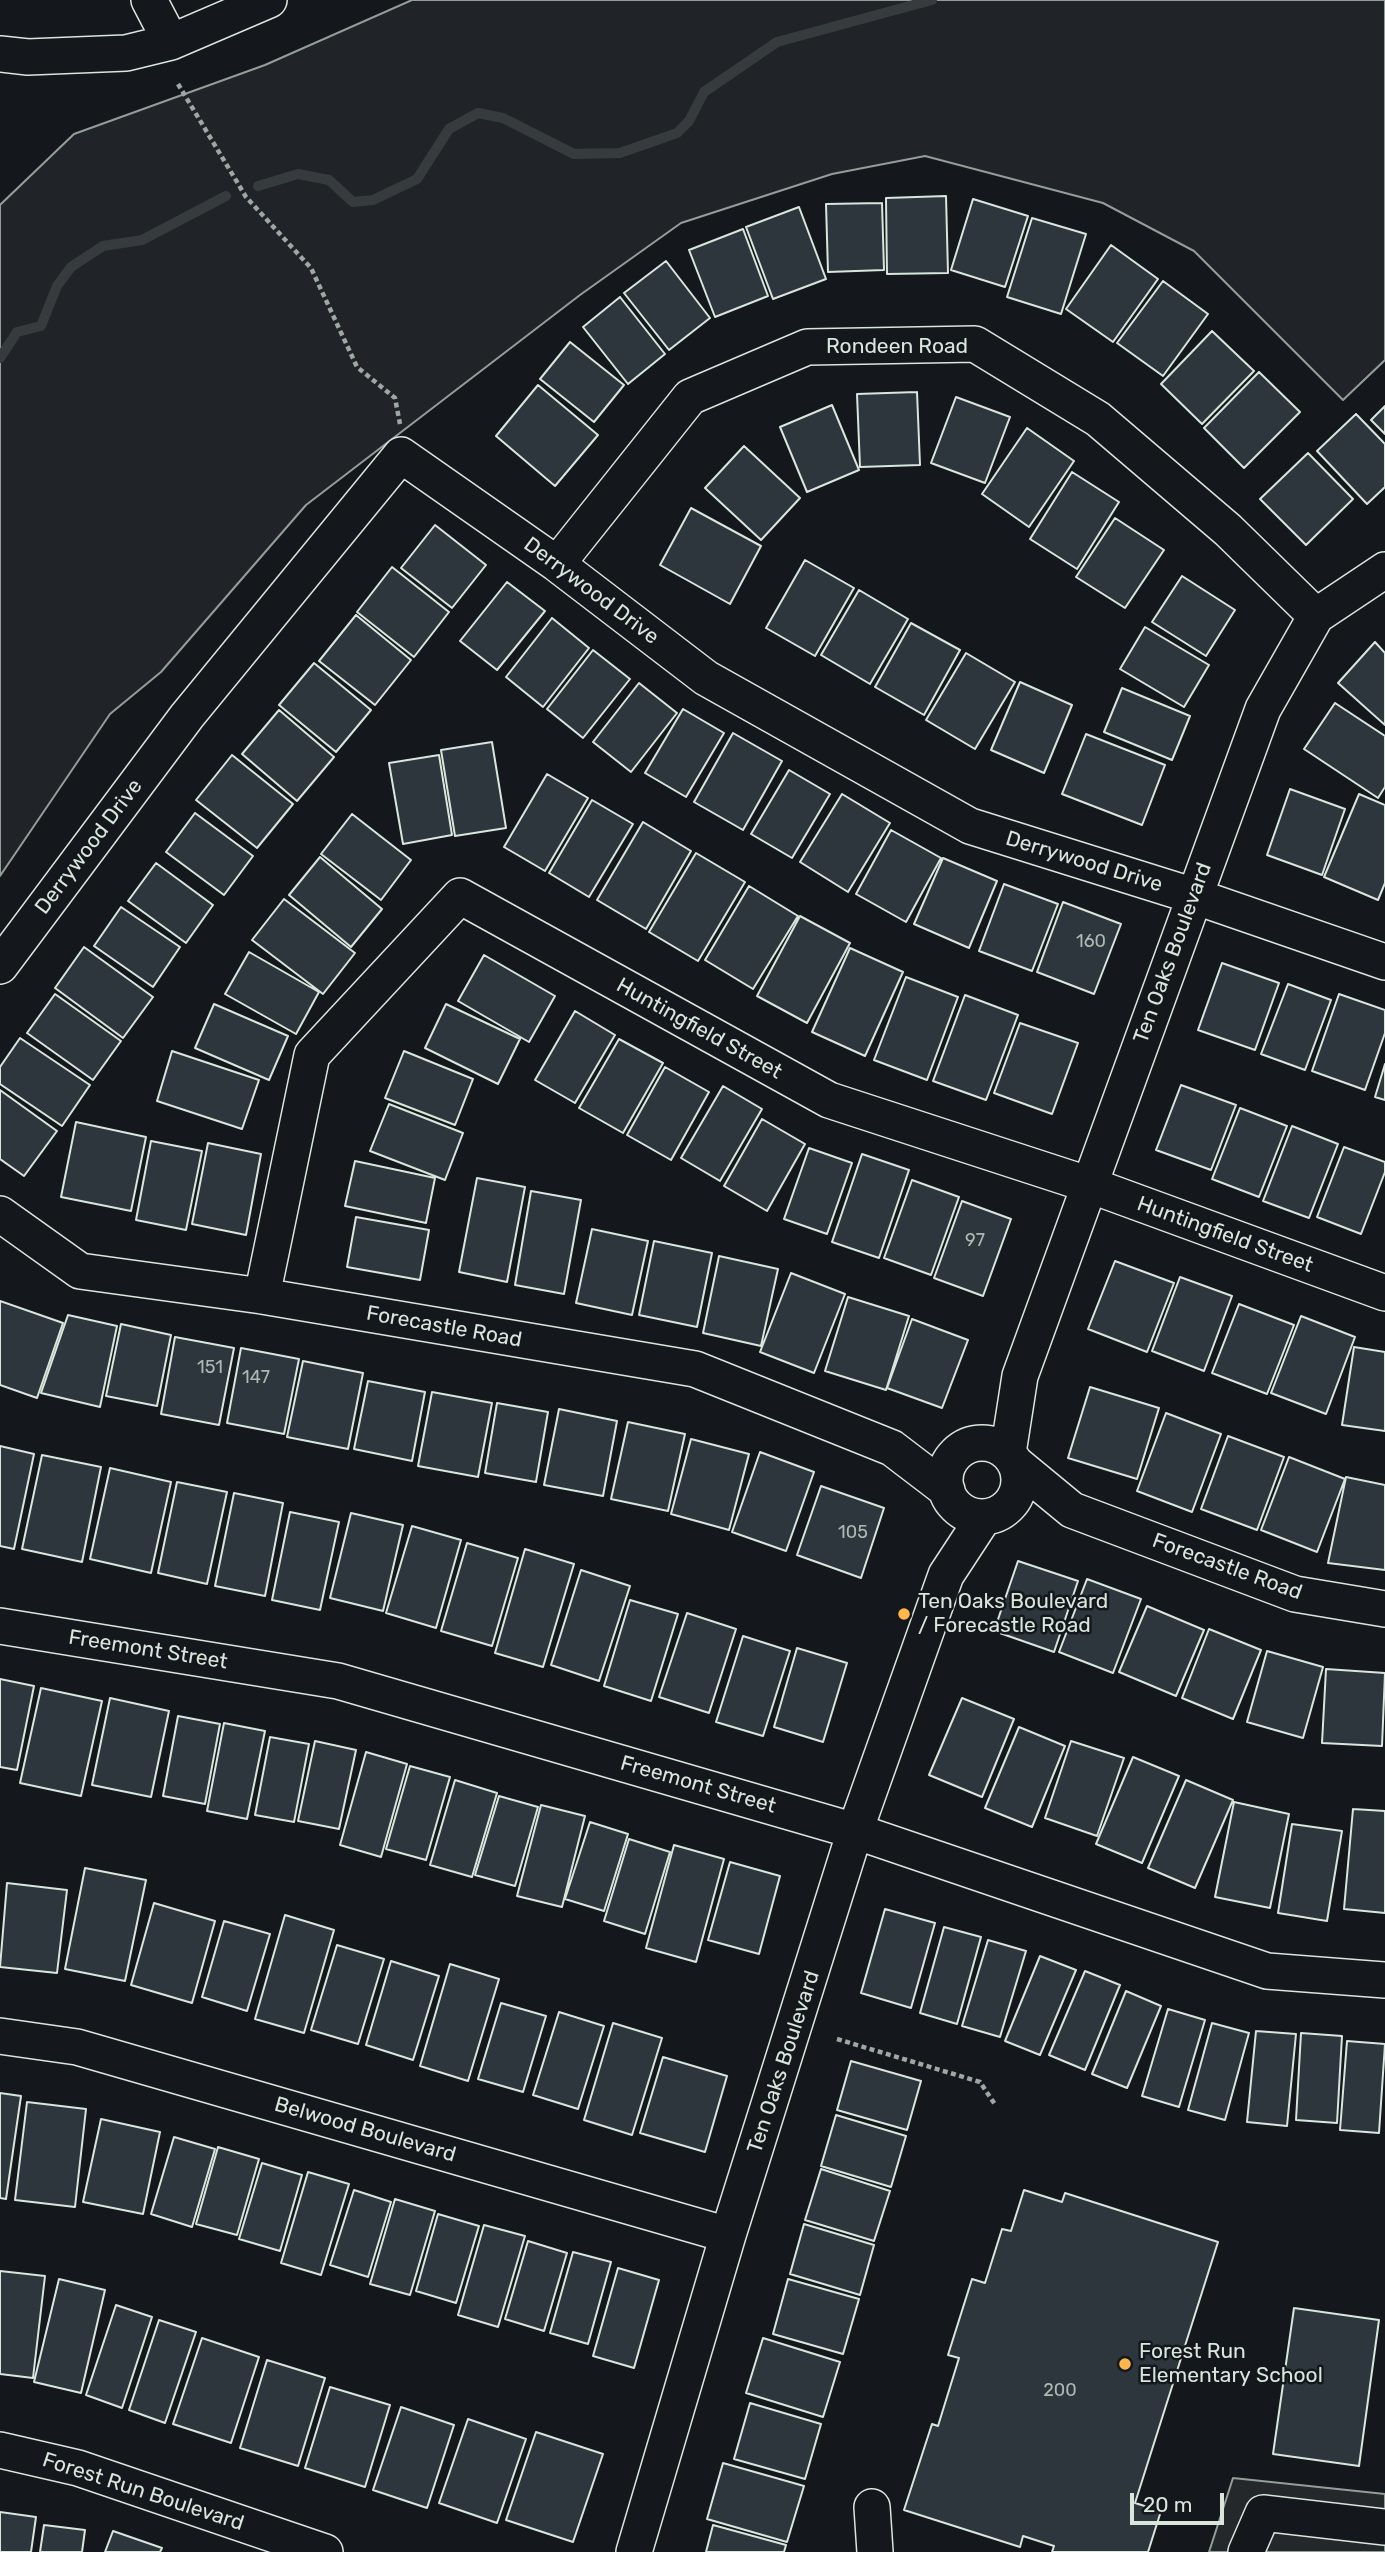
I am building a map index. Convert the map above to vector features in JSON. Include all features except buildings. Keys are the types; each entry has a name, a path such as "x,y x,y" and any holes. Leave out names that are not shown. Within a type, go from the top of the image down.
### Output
{"street":[{"path":"149,0 171,42"},
{"path":"0,54 28,57 126,53 171,42 269,0"},
{"name":"Rondeen Road","path":"557,564 690,397 807,347 975,344 1098,419 1228,530 1316,616"},
{"name":"Derrywood Drive","path":"0,966 187,716 401,455 557,564 706,678 970,827 1194,896 1385,962"},
{"name":"Ten Oaks Boulevard","path":"969,1446 994,1423 1020,1376 1087,1184 1263,709 1316,616 1385,570"},
{"name":"Huntingfield Street","path":"262,1296 312,1055 460,896 829,1100 1087,1184 1385,1293"},
{"name":"Forecastle Road","path":"0,1214 80,1271 262,1296 695,1369 892,1448 950,1496"},
{"name":"Ten Oaks Boulevard","path":"1012,1458 1020,1376"},
{"path":"969,1446 998,1446 1012,1458 1019,1474 1014,1498 990,1515 972,1515 950,1496 948,1467 969,1446"},
{"name":"Forecastle Road","path":"892,1448 969,1446"},
{"name":"Forecastle Road","path":"1012,1458 1072,1510 1295,1594 1385,1609"},
{"name":"Ten Oaks Boulevard","path":"634,2552 728,2235 855,1831 946,1575 950,1496"},
{"name":"Forecastle Road","path":"990,1515 1072,1510"},
{"name":"Ten Oaks Boulevard","path":"946,1575 990,1515"},
{"name":"Freemont Street","path":"0,1626 338,1681 855,1831 1266,1971 1385,1980"},
{"name":"Belwood Boulevard","path":"0,2036 77,2047 728,2235"},
{"name":"Forest Run Boulevard","path":"0,2450 78,2468 276,2545 325,2552"},
{"path":"872,2507 874,2552"},
{"path":"1246,2552 1263,2513 1385,2527"}],"path":[{"path":"178,84 246,197 311,268 357,367 395,398 401,455"},
{"path":"837,2039 980,2082 996,2106"}],"shaded area":[{"path":"412,0 1385,0 1385,360 1343,400 1194,251 1103,203 925,156 832,174 681,223 580,295 306,505 161,672 110,714 0,876 0,205 74,134 265,65"},
{"path":"1233,2478 1385,2494 1385,2552 1209,2552"}],"waterway":[{"path":"258,186 298,174 329,180 353,202 373,200 417,179 449,129 478,113 503,118 574,154 620,153 677,133 689,121 704,92 777,42 932,0"},
{"path":"0,358 17,332 41,326 57,286 71,267 103,246 142,240 226,196"}],"place":[{"name":"Ten Oaks Boulevard / Forecastle Road","path":"904,1614"},
{"name":"Forest Run Elementary School","path":"1125,2364"}]}
